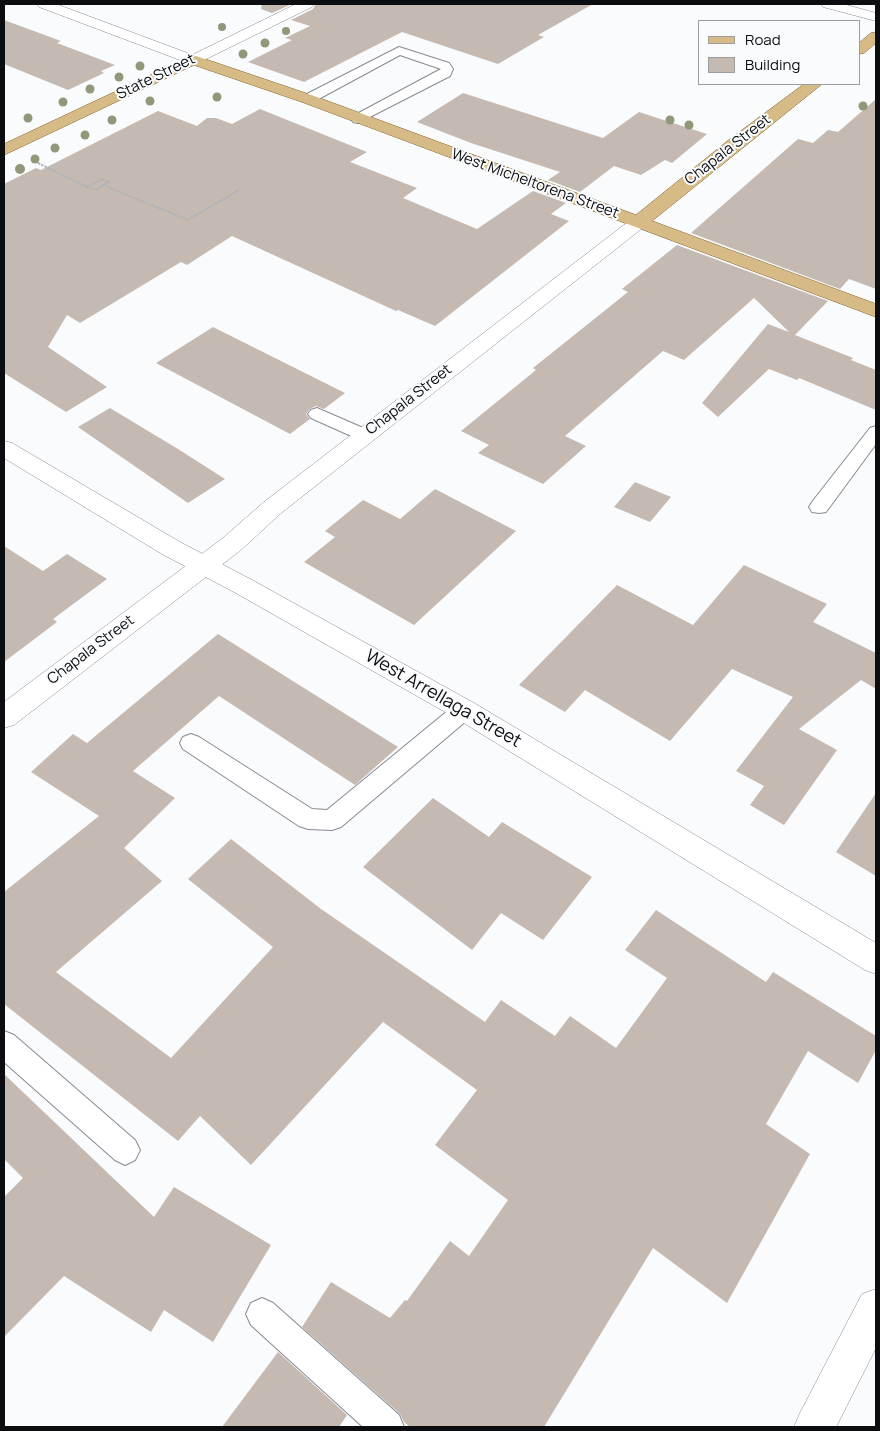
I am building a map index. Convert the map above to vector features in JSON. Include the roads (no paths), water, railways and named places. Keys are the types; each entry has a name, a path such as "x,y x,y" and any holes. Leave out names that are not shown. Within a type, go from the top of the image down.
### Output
{"main road":[{"path":"860,49 876,36"},
{"name":"West Micheltorena Street","path":"192,60 308,100 876,311"},
{"name":"State Street","path":"8,149 192,60"},
{"name":"Chapala Street","path":"638,222 729,148 813,85"}],"street":[{"path":"44,4 192,60"},
{"name":"State Street","path":"192,60 308,4"},
{"path":"828,4 876,17"},
{"name":"Chapala Street","path":"4,717 204,566 272,508 364,435 638,222"},
{"name":"West Arrellaga Street","path":"4,448 204,566 464,710 876,960"},
{"path":"814,1427 876,1308"}],"lane":[{"path":"308,100 399,51 445,66 447,69 445,73 358,119"},
{"path":"317,414 364,435"},
{"path":"819,507 876,432"},
{"path":"190,743 308,819 332,820 464,710"},
{"path":"4,1044 125,1150"},
{"path":"262,1314 387,1427"}]}
